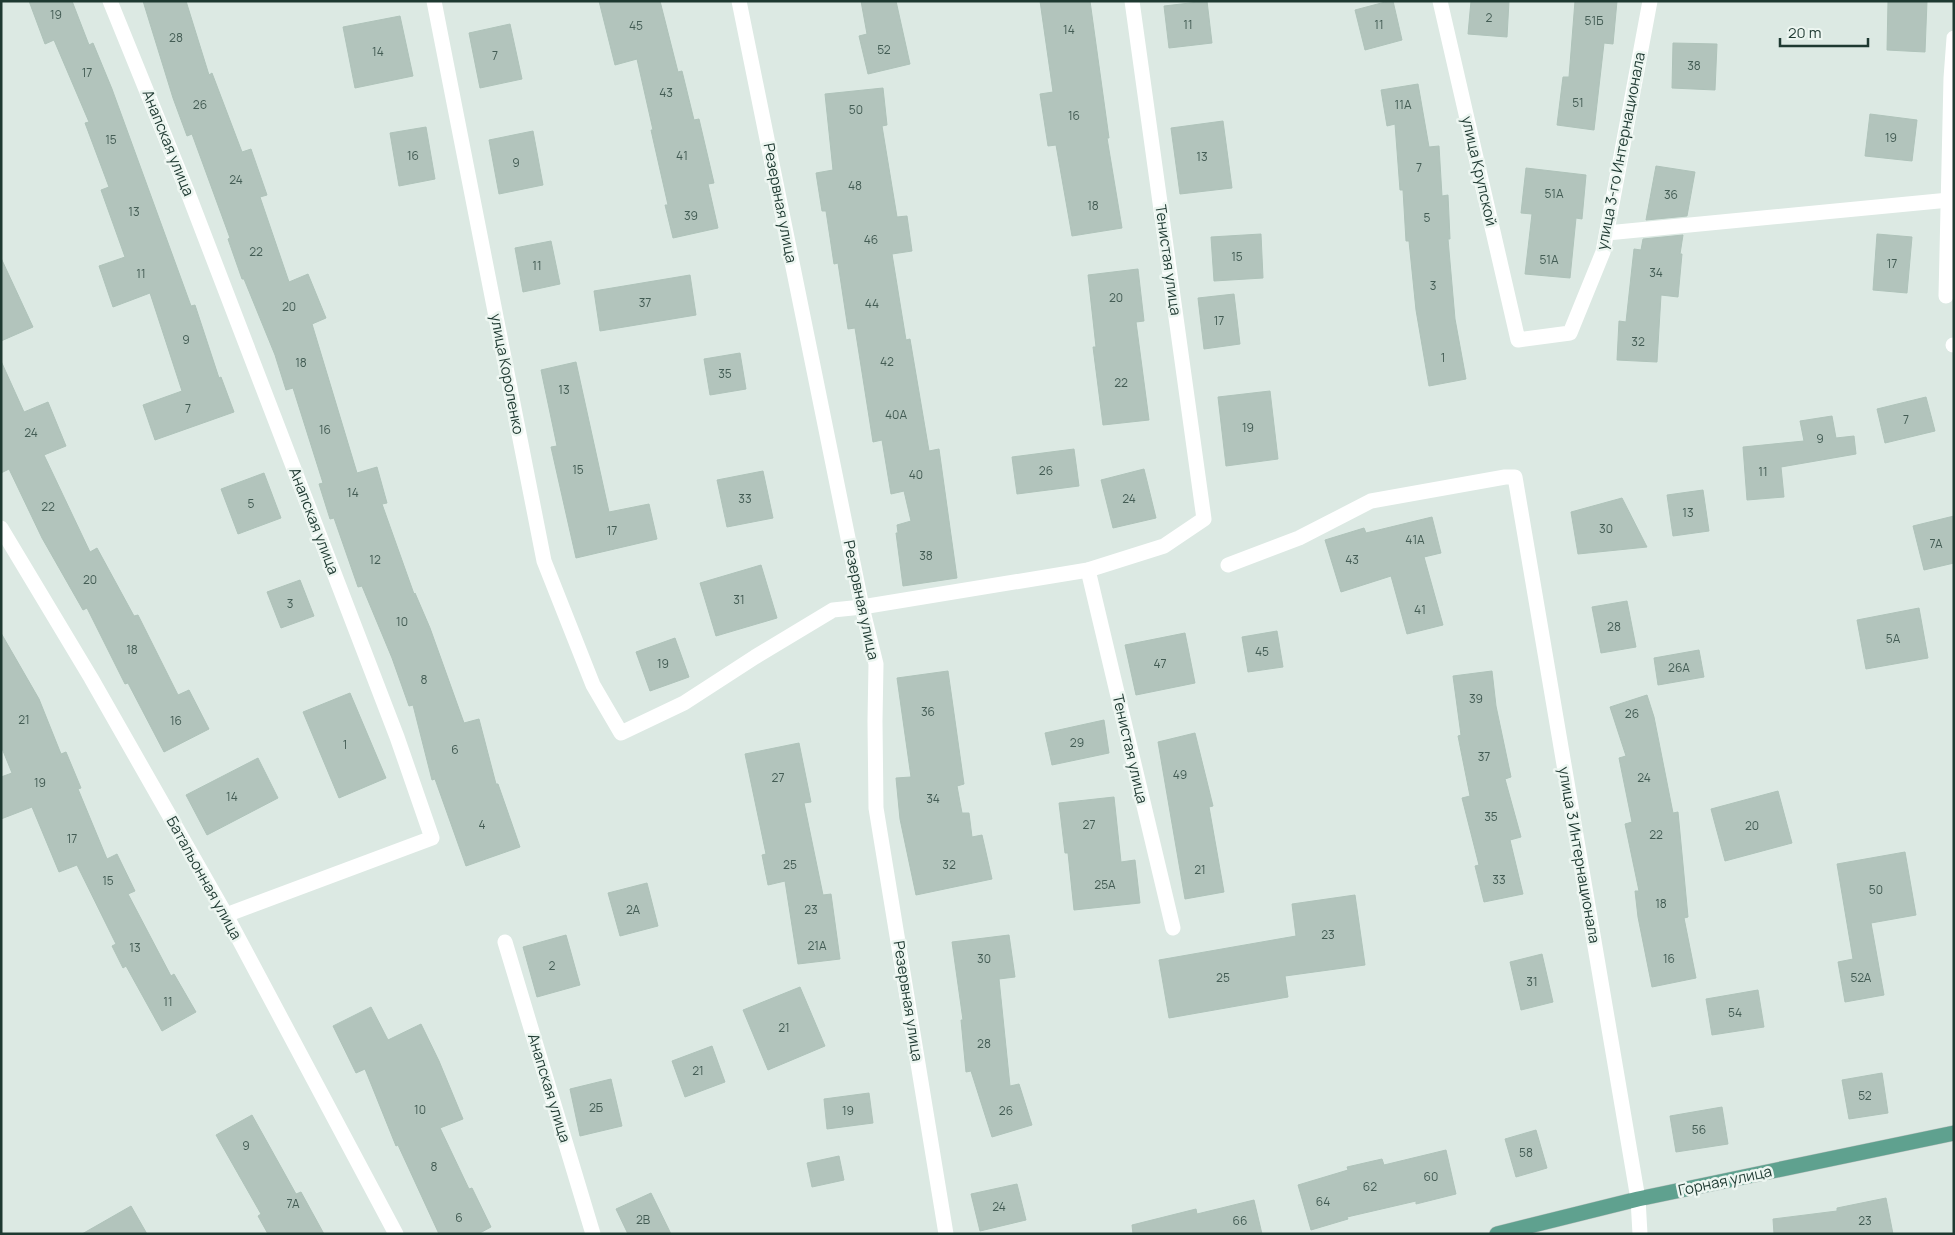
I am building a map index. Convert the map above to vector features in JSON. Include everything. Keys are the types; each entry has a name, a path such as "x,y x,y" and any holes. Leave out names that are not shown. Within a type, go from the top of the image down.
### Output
{"main road":[{"name":"Горная улица","path":"1497,1234 1638,1199 1954,1133"}],"street":[{"name":"Анапская улица","path":"110,1 191,202 387,709 432,838 226,915"},
{"name":"улица Короленко","path":"434,1 544,561 593,685 621,733 684,703 754,657 833,610 862,608"},
{"name":"Резервная улица","path":"739,1 862,608 876,664 876,808 946,1234"},
{"name":"Тенистая улица","path":"1132,1 1204,519 1164,546 1088,570 1173,928"},
{"name":"улица Крупской","path":"1440,1 1518,340"},
{"name":"улица 3-го Интернационала","path":"1518,340 1570,333 1604,252 1650,1"},
{"path":"1946,296 1951,78 1954,38"},
{"path":"1607,233 1949,200"},
{"name":"улица 3 Интернационала","path":"1228,564 1300,538 1371,501 1505,477 1515,477 1638,1199 1640,1234"},
{"name":"Батальонная улица","path":"1,528 96,687 226,915 396,1234"},
{"path":"862,608 1088,570"},
{"name":"Анапская улица","path":"505,942 593,1234"}],"building":[{"path":"29,1 72,1 89,45 93,43 112,89 191,306 195,305 219,378 221,377 234,412 155,440 143,405 182,391 150,293 113,307 99,266 125,257 101,190 109,187 85,123 89,122 54,40 45,44"},
{"path":"143,1 186,1 209,75 212,73 242,152 251,149 267,195 260,197 289,282 308,274 326,318 312,324 357,473 377,467 387,503 382,504 414,594 430,628 464,723 479,719 496,784 498,784 520,847 466,866 435,779 432,780 413,705 409,706 392,658 362,586 358,587 334,518 330,519 319,484 323,483 293,388 286,390 275,355 244,279 242,279 228,239 230,238 192,134 187,136 173,98"},
{"path":"599,1 660,1 678,72 682,71 694,120 699,119 714,183 708,184 718,228 673,238 665,205 668,205 651,130 653,130 637,59 615,65"},
{"path":"861,1 896,1 910,64 868,74 859,36 867,34"},
{"path":"1040,1 1090,1 1109,138 1107,138 1122,228 1072,236 1056,145 1048,146 1040,94 1053,92"},
{"path":"1207,1 1212,43 1169,48 1164,6"},
{"path":"1393,1 1402,40 1365,50 1355,10"},
{"path":"1471,1 1509,1 1507,37 1468,34"},
{"path":"1575,1 1617,1 1613,44 1604,43 1594,130 1557,125 1563,77 1569,77"},
{"path":"1888,1 1927,1 1925,52 1887,50"},
{"path":"400,16 413,76 355,88 343,27"},
{"path":"510,24 522,79 480,88 469,33"},
{"path":"1673,43 1717,44 1715,90 1672,88"},
{"path":"1418,84 1429,147 1439,146 1442,196 1448,195 1450,239 1448,239 1455,319 1466,379 1429,386 1416,310 1409,241 1406,241 1403,190 1400,190 1395,124 1387,126 1381,90"},
{"path":"883,88 887,125 882,126 897,217 907,216 912,251 892,254 906,340 910,339 929,451 939,449 957,578 903,586 896,533 898,533 897,525 911,521 904,491 891,494 882,440 873,442 855,328 848,329 838,263 834,264 826,211 822,211 816,173 833,170 825,94"},
{"path":"1870,114 1917,120 1912,161 1865,156"},
{"path":"1223,121 1232,188 1180,194 1171,128"},
{"path":"426,127 435,179 399,186 390,133"},
{"path":"533,131 543,185 499,194 489,140"},
{"path":"1656,166 1695,172 1687,216 1646,220"},
{"path":"1526,168 1586,175 1582,219 1576,218 1570,278 1525,274 1532,214 1521,213"},
{"path":"1261,234 1263,278 1214,281 1211,237"},
{"path":"1877,234 1912,237 1907,293 1873,290"},
{"path":"1683,235 1678,297 1661,295 1657,362 1617,360 1619,321 1626,322 1634,249 1641,250 1643,239"},
{"path":"551,241 560,284 523,292 515,248"},
{"path":"1,258 33,327 1,341"},
{"path":"1138,269 1144,321 1136,322 1149,420 1103,425 1093,347 1096,347 1088,275"},
{"path":"690,275 696,315 600,331 594,291"},
{"path":"1234,294 1240,344 1204,349 1198,298"},
{"path":"740,353 746,389 710,395 704,359"},
{"path":"1,361 24,412 48,402 66,446 44,455 90,552 97,548 134,616 138,615 178,695 189,690 209,729 164,752 128,683 125,684 87,608 83,610 42,538 9,469 1,473"},
{"path":"576,362 609,512 649,504 657,539 576,558 551,447 557,446 541,370"},
{"path":"1270,391 1278,459 1226,466 1218,397"},
{"path":"1926,397 1935,431 1885,443 1877,409"},
{"path":"1832,416 1836,438 1854,436 1856,454 1781,467 1784,497 1747,500 1743,447 1804,441 1800,421"},
{"path":"1074,449 1079,486 1017,494 1012,457"},
{"path":"1144,469 1156,518 1113,528 1101,480"},
{"path":"763,471 773,518 727,527 717,480"},
{"path":"264,473 281,518 238,534 221,489"},
{"path":"1703,490 1709,531 1673,536 1667,495"},
{"path":"1622,498 1647,547 1578,554 1571,512"},
{"path":"1954,516 1954,563 1924,570 1913,526"},
{"path":"1432,517 1441,553 1424,557 1443,625 1407,634 1391,576 1341,592 1325,540 1364,528 1366,533"},
{"path":"761,565 777,618 716,636 700,583"},
{"path":"300,580 314,616 281,628 267,592"},
{"path":"1627,601 1636,647 1601,653 1592,607"},
{"path":"1919,608 1928,658 1866,669 1857,620"},
{"path":"1277,631 1283,667 1248,672 1242,637"},
{"path":"1,633 39,699 61,754 66,752 81,788 78,789 107,859 117,854 135,891 128,894 171,976 174,974 196,1012 162,1031 126,966 123,968 112,946 116,944 77,865 59,872 32,807 1,819 1,777 12,773 1,746"},
{"path":"1185,633 1195,683 1136,695 1125,645"},
{"path":"675,638 689,677 650,691 636,652"},
{"path":"1699,650 1704,677 1658,685 1654,658"},
{"path":"948,671 964,784 957,786 962,813 969,813 972,837 982,835 992,879 916,895 900,819 896,778 911,777 897,678"},
{"path":"1492,671 1496,706 1511,777 1505,779 1521,837 1510,840 1523,894 1484,902 1475,866 1479,865 1462,798 1470,796 1458,736 1461,735 1453,676"},
{"path":"350,693 386,778 339,798 303,712"},
{"path":"1647,695 1654,717 1673,813 1678,812 1688,917 1684,918 1696,978 1652,987 1638,917 1635,891 1639,891 1625,824 1632,822 1619,758 1626,756 1610,707"},
{"path":"1104,720 1109,753 1052,765 1045,733"},
{"path":"1195,733 1213,806 1209,807 1224,892 1185,899 1158,742"},
{"path":"799,743 811,802 804,803 823,895 831,894 840,959 798,964 785,881 768,885 762,855 766,854 745,754"},
{"path":"258,758 278,798 207,835 186,795"},
{"path":"1778,791 1792,843 1725,861 1711,809"},
{"path":"1114,797 1121,862 1135,860 1140,903 1074,910 1068,853 1065,853 1059,803"},
{"path":"1905,852 1916,915 1871,923 1884,995 1845,1002 1838,962 1853,959 1837,864"},
{"path":"647,883 658,926 620,936 608,893"},
{"path":"1355,895 1365,965 1285,976 1288,997 1169,1018 1159,960 1296,936 1292,904"},
{"path":"566,935 580,985 537,997 523,947"},
{"path":"1009,935 1015,977 999,979 1010,1086 1019,1084 1032,1125 992,1137 971,1071 966,1072 961,1020 963,1020 952,942"},
{"path":"1542,954 1553,1002 1521,1010 1510,962"},
{"path":"800,987 825,1046 768,1070 743,1010"},
{"path":"1758,990 1764,1027 1712,1035 1706,999"},
{"path":"371,1007 388,1040 421,1024 439,1061 463,1119 440,1128 469,1189 472,1188 491,1227 478,1234 439,1234 398,1145 396,1146 365,1069 356,1073 333,1026"},
{"path":"712,1046 725,1082 685,1097 672,1061"},
{"path":"1882,1073 1888,1113 1849,1119 1842,1080"},
{"path":"611,1079 622,1126 580,1136 570,1089"},
{"path":"869,1093 873,1123 827,1129 824,1099"},
{"path":"1722,1107 1728,1144 1676,1152 1670,1116"},
{"path":"252,1115 296,1194 301,1192 324,1234 268,1234 258,1216 261,1214 216,1135"},
{"path":"1536,1130 1547,1168 1516,1177 1505,1139"},
{"path":"1446,1150 1456,1194 1416,1204 1416,1201 1347,1217 1348,1219 1311,1230 1298,1185 1348,1170 1347,1167 1382,1159 1384,1165"},
{"path":"839,1156 844,1180 812,1187 807,1163"},
{"path":"1017,1184 1026,1220 980,1231 971,1194"},
{"path":"651,1193 671,1234 628,1234 616,1209"},
{"path":"1886,1198 1893,1234 1774,1234 1773,1219 1837,1211 1837,1208"},
{"path":"1254,1200 1262,1234 1133,1234 1132,1225 1196,1209 1197,1214"},
{"path":"131,1206 147,1234 82,1234"}]}
